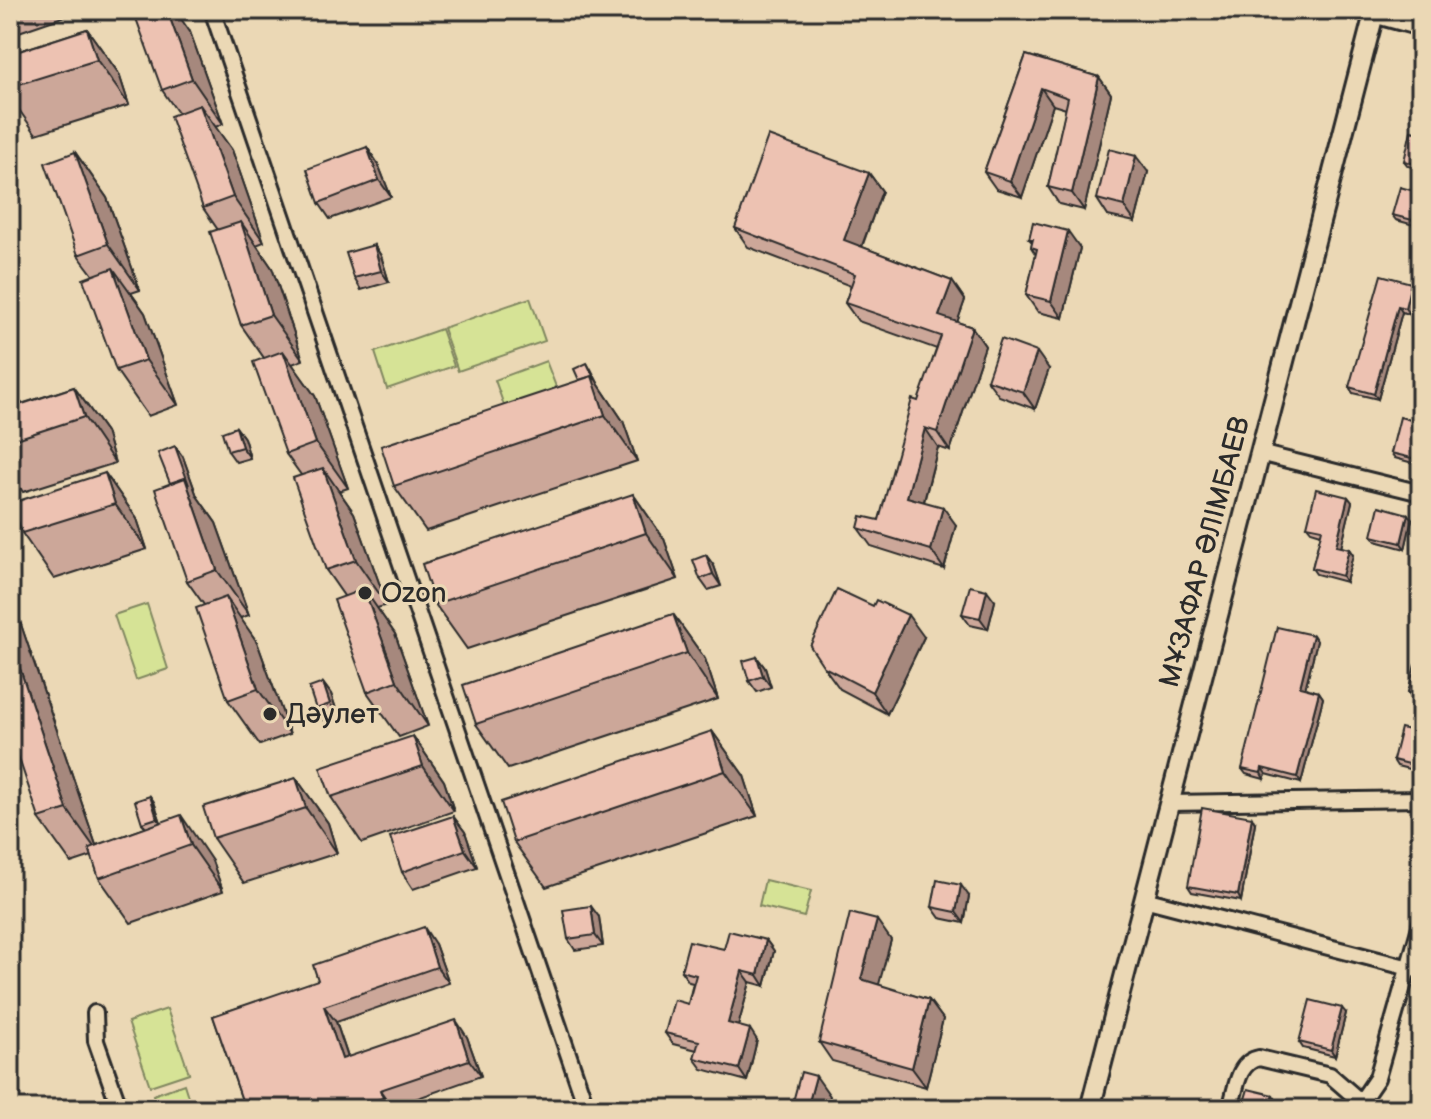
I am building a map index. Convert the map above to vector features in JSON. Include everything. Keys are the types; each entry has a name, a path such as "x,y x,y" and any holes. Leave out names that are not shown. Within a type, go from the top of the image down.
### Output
{"street":[{"path":"212,10 587,1109"},
{"path":"1374,13 1421,28"},
{"name":"МҰЗАФАР ӘЛІМБАЕВ","path":"1090,1109 1374,13"},
{"path":"1259,453 1421,493"},
{"path":"1169,803 1421,799"},
{"path":"1144,899 1414,970"},
{"path":"1230,1109 1242,1067 1249,1060 1259,1058 1330,1075 1365,1104 1414,970 1421,923"},
{"path":"95,1013 96,1041 120,1109"}],"green space":[{"path":"530,298 545,341 458,371 443,328"},
{"path":"441,329 454,366 387,389 375,352"},
{"path":"546,361 558,392 506,411 495,380"},
{"path":"147,604 168,669 136,680 114,615"},
{"path":"765,880 811,891 804,917 759,906"},
{"path":"167,1009 189,1073 150,1086 128,1022"},
{"path":"184,1084 192,1109 157,1109 153,1095"}],"building":[{"path":"133,10 167,10 192,79 162,90"},
{"path":"87,29 97,60 10,87 10,54"},
{"path":"1026,55 1099,77 1072,193 1048,187 1068,98 1041,88 1010,181 984,172"},
{"path":"200,105 233,197 203,208 170,116"},
{"path":"1411,131 1421,133 1421,165 1404,161"},
{"path":"768,136 869,173 844,240 952,281 939,316 972,327 937,432 925,428 907,497 943,507 931,550 858,528 861,516 879,520 912,399 918,401 941,336 845,303 855,274 735,228"},
{"path":"367,147 379,180 319,203 307,169"},
{"path":"1109,149 1136,156 1124,206 1097,199"},
{"path":"75,152 108,244 78,255 45,163"},
{"path":"1400,187 1421,193 1421,222 1392,215"},
{"path":"241,222 271,315 241,325 210,232"},
{"path":"1033,222 1068,231 1051,301 1026,295 1037,249 1031,247 1033,239 1029,239"},
{"path":"374,245 381,271 354,278 346,253"},
{"path":"113,268 146,360 116,370 83,279"},
{"path":"1381,275 1411,283 1405,308 1398,306 1374,394 1349,387"},
{"path":"1001,339 1037,352 1023,392 987,380"},
{"path":"283,351 316,443 286,454 253,362"},
{"path":"587,363 595,380 592,376 579,380 574,369"},
{"path":"592,376 605,415 394,486 381,446"},
{"path":"74,387 84,417 10,441 10,408"},
{"path":"1400,417 1421,423 1416,459 1391,453"},
{"path":"236,427 242,447 228,451 222,432"},
{"path":"175,446 189,485 185,478 170,483 158,453"},
{"path":"323,468 356,560 326,570 293,478"},
{"path":"105,473 115,504 22,533 12,503"},
{"path":"185,478 217,570 187,581 155,489"},
{"path":"1316,489 1348,497 1336,546 1349,549 1342,576 1312,568 1322,529 1307,526"},
{"path":"633,494 646,533 435,604 422,564"},
{"path":"1379,506 1408,514 1401,543 1372,536"},
{"path":"706,555 713,574 700,579 693,560"},
{"path":"970,586 987,590 980,618 962,614"},
{"path":"364,589 397,681 367,692 334,600"},
{"path":"837,589 873,606 876,600 908,615 872,692 824,667 810,646"},
{"path":"226,597 258,689 228,700 196,608"},
{"path":"673,614 687,653 476,724 463,685"},
{"path":"1277,627 1313,635 1300,687 1319,692 1297,777 1262,768 1261,773 1242,769"},
{"path":"10,639 67,809 39,818 10,732"},
{"path":"757,657 763,676 749,681 743,661"},
{"path":"1421,663 1421,696 1408,692 1415,665 1420,666"},
{"path":"323,683 330,704 316,709 309,688"},
{"path":"1401,728 1421,733 1421,767 1393,760"},
{"path":"712,731 725,771 514,842 501,802"},
{"path":"413,736 423,766 331,797 320,767"},
{"path":"296,778 306,808 213,838 203,807"},
{"path":"150,796 157,818 142,823 135,801"},
{"path":"1202,808 1252,817 1238,895 1188,886"},
{"path":"181,815 191,845 99,878 89,848"},
{"path":"453,816 465,850 402,872 390,837"},
{"path":"937,880 961,885 956,912 932,907"},
{"path":"591,906 595,935 568,939 563,910"},
{"path":"850,913 877,920 861,979 929,1000 912,1068 819,1042"},
{"path":"424,927 437,967 324,1006 342,1059 456,1020 469,1060 380,1090 383,1098 350,1109 245,1109 213,1016 318,980 313,965"},
{"path":"729,931 766,940 758,975 742,971 728,1023 750,1029 739,1069 694,1058 699,1041 665,1033 674,1000 688,1004 696,975 681,971 689,941 724,949"},
{"path":"1421,998 1421,1028 1414,1027"},
{"path":"1310,1000 1342,1008 1331,1050 1299,1042"},
{"path":"801,1072 816,1076 807,1109 791,1109"},
{"path":"1248,1089 1273,1095 1269,1109 1242,1109"}],"place":[{"name":"Ozon","path":"365,593"},
{"name":"Дәулет","path":"270,714"}]}
